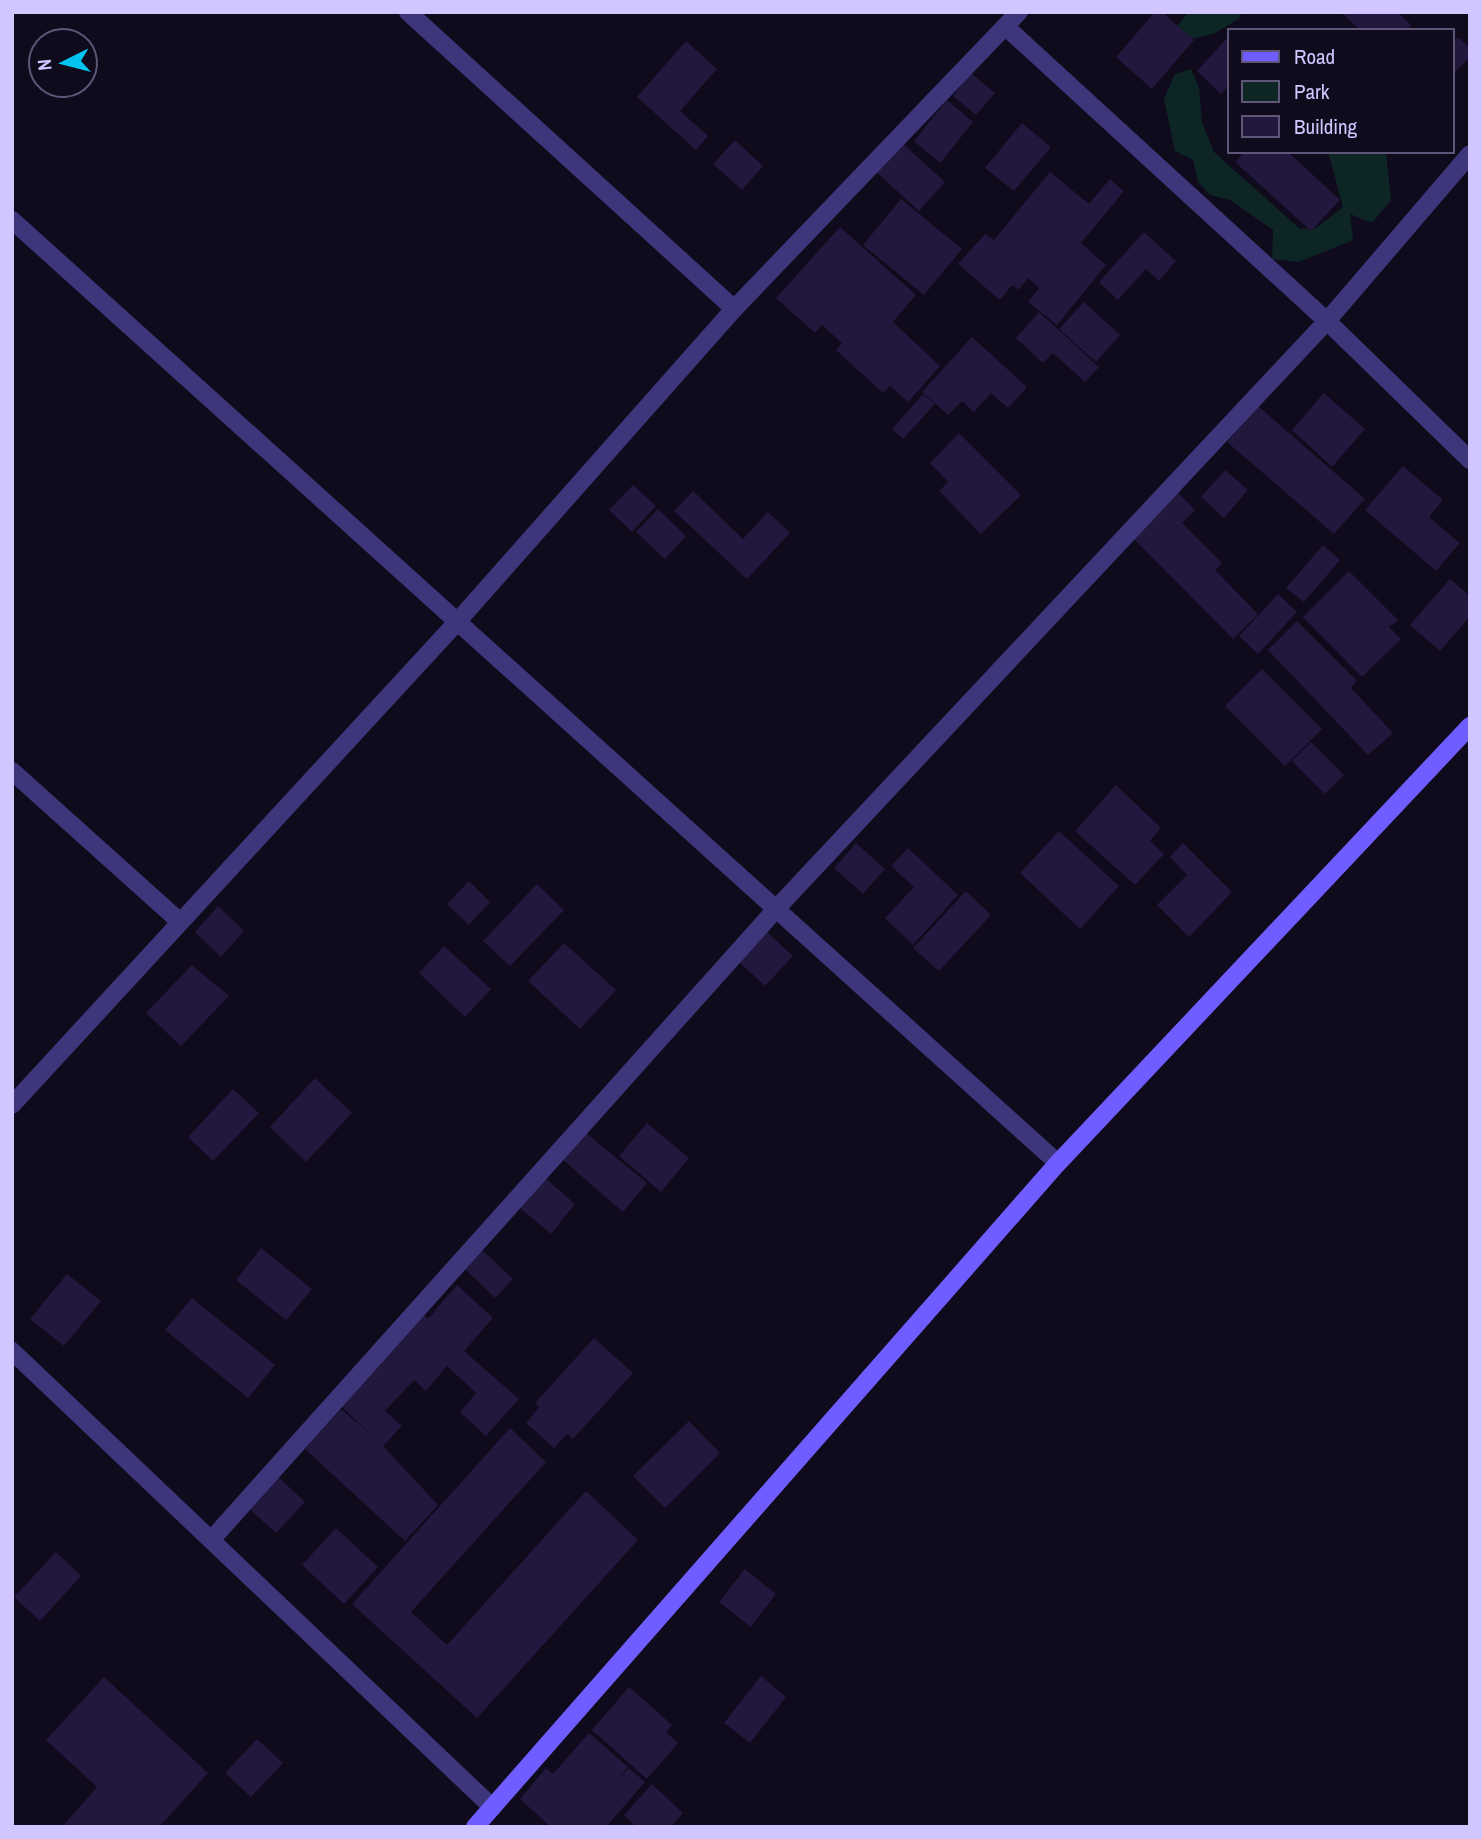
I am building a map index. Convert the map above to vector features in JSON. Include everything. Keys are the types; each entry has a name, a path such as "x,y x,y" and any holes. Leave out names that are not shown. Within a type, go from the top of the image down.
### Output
{"street":[{"path":"408,12 734,309"},
{"path":"12,1105 457,622 734,309 1012,17 1470,460"},
{"path":"212,1539 776,909 1327,321 1470,154"},
{"path":"12,220 1058,1163"},
{"path":"475,1827 1058,1163 1470,726"},
{"path":"12,771 180,922"},
{"path":"12,1350 493,1808"}],"green space":[{"path":"1188,12 1241,12 1239,19 1213,34 1185,40 1175,29"},
{"path":"1191,69 1199,88 1202,122 1214,152 1300,229 1316,228 1343,207 1329,154 1386,154 1391,200 1372,223 1350,214 1353,240 1299,262 1272,259 1273,230 1230,200 1210,195 1198,182 1193,160 1175,151 1164,99 1175,74"}],"building":[{"path":"1155,12 1162,12 1194,40 1152,89 1116,57"},
{"path":"1341,12 1397,12 1411,25 1409,28 1358,28"},
{"path":"1458,37 1470,48 1470,57 1454,73 1454,42"},
{"path":"1226,39 1226,88 1221,94 1197,71"},
{"path":"686,41 717,69 680,111 708,136 696,150 637,97"},
{"path":"971,73 995,93 976,115 953,96"},
{"path":"947,100 973,122 940,163 914,141"},
{"path":"1022,123 1051,147 1014,191 985,168"},
{"path":"735,140 763,166 742,190 713,164"},
{"path":"900,141 945,182 919,211 874,170"},
{"path":"1242,154 1290,154 1340,200 1311,231 1235,162"},
{"path":"1050,172 1089,204 1110,179 1124,191 1081,243 1106,265 1057,325 1028,302 1039,288 1028,278 1019,290 1012,285 1000,300 958,264 985,234 994,240"},
{"path":"901,199 962,249 924,295 863,245"},
{"path":"840,227 916,295 893,322 940,366 908,402 890,386 883,393 836,350 842,343 822,325 815,333 776,298"},
{"path":"1144,232 1176,261 1159,281 1146,269 1118,300 1099,282"},
{"path":"1084,302 1120,335 1096,362 1059,329"},
{"path":"1039,312 1099,367 1085,382 1053,353 1043,363 1016,338"},
{"path":"972,337 1027,387 1008,408 991,393 974,412 962,401 948,415 922,392"},
{"path":"1324,393 1365,429 1332,467 1292,430"},
{"path":"923,394 935,404 903,439 892,429"},
{"path":"1258,406 1365,499 1334,534 1227,442"},
{"path":"959,433 1021,495 981,534 939,491 948,482 930,463"},
{"path":"1403,466 1443,500 1429,517 1460,543 1436,571 1365,510"},
{"path":"1225,470 1248,490 1224,518 1201,497"},
{"path":"633,485 656,506 632,532 609,510"},
{"path":"1174,489 1195,510 1182,523 1222,563 1215,570 1258,614 1233,639 1129,534"},
{"path":"693,491 743,539 768,512 790,533 747,579 674,511"},
{"path":"658,509 686,536 665,559 636,532"},
{"path":"1323,545 1340,560 1304,602 1286,588"},
{"path":"1349,571 1398,620 1389,627 1401,639 1362,677 1303,617"},
{"path":"1450,579 1470,596 1470,616 1440,651 1410,625"},
{"path":"1278,594 1297,612 1258,654 1239,636"},
{"path":"1297,621 1357,681 1351,688 1393,733 1368,755 1268,650"},
{"path":"1262,669 1322,729 1285,766 1225,706"},
{"path":"1311,742 1344,775 1325,794 1292,761"},
{"path":"1116,785 1161,828 1150,841 1164,854 1135,885 1075,831"},
{"path":"1059,831 1119,886 1080,929 1020,873"},
{"path":"856,843 885,869 863,894 834,868"},
{"path":"1183,843 1232,892 1189,937 1157,905 1187,875 1170,857"},
{"path":"908,848 958,895 913,945 885,918 914,887 891,866"},
{"path":"469,881 490,902 469,925 447,904"},
{"path":"537,884 564,910 510,966 483,941"},
{"path":"966,891 991,915 939,971 913,948"},
{"path":"218,906 244,931 221,957 195,932"},
{"path":"767,932 793,956 765,986 739,962"},
{"path":"564,943 616,990 580,1029 528,981"},
{"path":"444,946 491,989 465,1017 419,973"},
{"path":"192,965 229,996 181,1046 146,1013"},
{"path":"315,1078 352,1113 306,1162 270,1127"},
{"path":"233,1089 259,1113 213,1161 188,1137"},
{"path":"647,1123 689,1158 661,1192 619,1156"},
{"path":"586,1133 647,1183 623,1212 563,1160"},
{"path":"545,1178 575,1204 551,1234 520,1208"},
{"path":"261,1248 312,1289 286,1320 236,1280"},
{"path":"481,1249 513,1279 495,1298 464,1268"},
{"path":"67,1274 101,1301 64,1346 30,1319"},
{"path":"457,1285 493,1318 464,1351 519,1399 486,1436 460,1412 476,1393 447,1366 426,1391 414,1380 385,1411 402,1426 383,1446 438,1505 405,1541 305,1449 341,1409 370,1434 342,1407 423,1314 428,1319"},
{"path":"192,1298 275,1365 248,1398 165,1330"},
{"path":"594,1338 633,1373 573,1439 567,1434 554,1448 526,1423 539,1407 535,1403"},
{"path":"689,1421 720,1453 665,1508 633,1476"},
{"path":"510,1428 546,1462 411,1612 447,1645 586,1491 638,1540 477,1718 352,1604"},
{"path":"275,1474 305,1502 276,1533 246,1506"},
{"path":"336,1528 378,1567 344,1604 302,1565"},
{"path":"56,1552 81,1576 40,1621 14,1597"},
{"path":"745,1569 776,1594 751,1627 719,1602"},
{"path":"761,1676 786,1697 750,1743 724,1723"},
{"path":"104,1677 208,1773 159,1827 62,1827 97,1787 46,1740"},
{"path":"629,1687 672,1725 666,1732 678,1743 647,1779 592,1730"},
{"path":"589,1733 628,1767 617,1780 629,1768 645,1782 606,1827 551,1827 520,1799 546,1768 553,1774"},
{"path":"257,1739 283,1763 251,1797 225,1773"},
{"path":"652,1784 683,1813 671,1827 636,1827 624,1815"}]}
